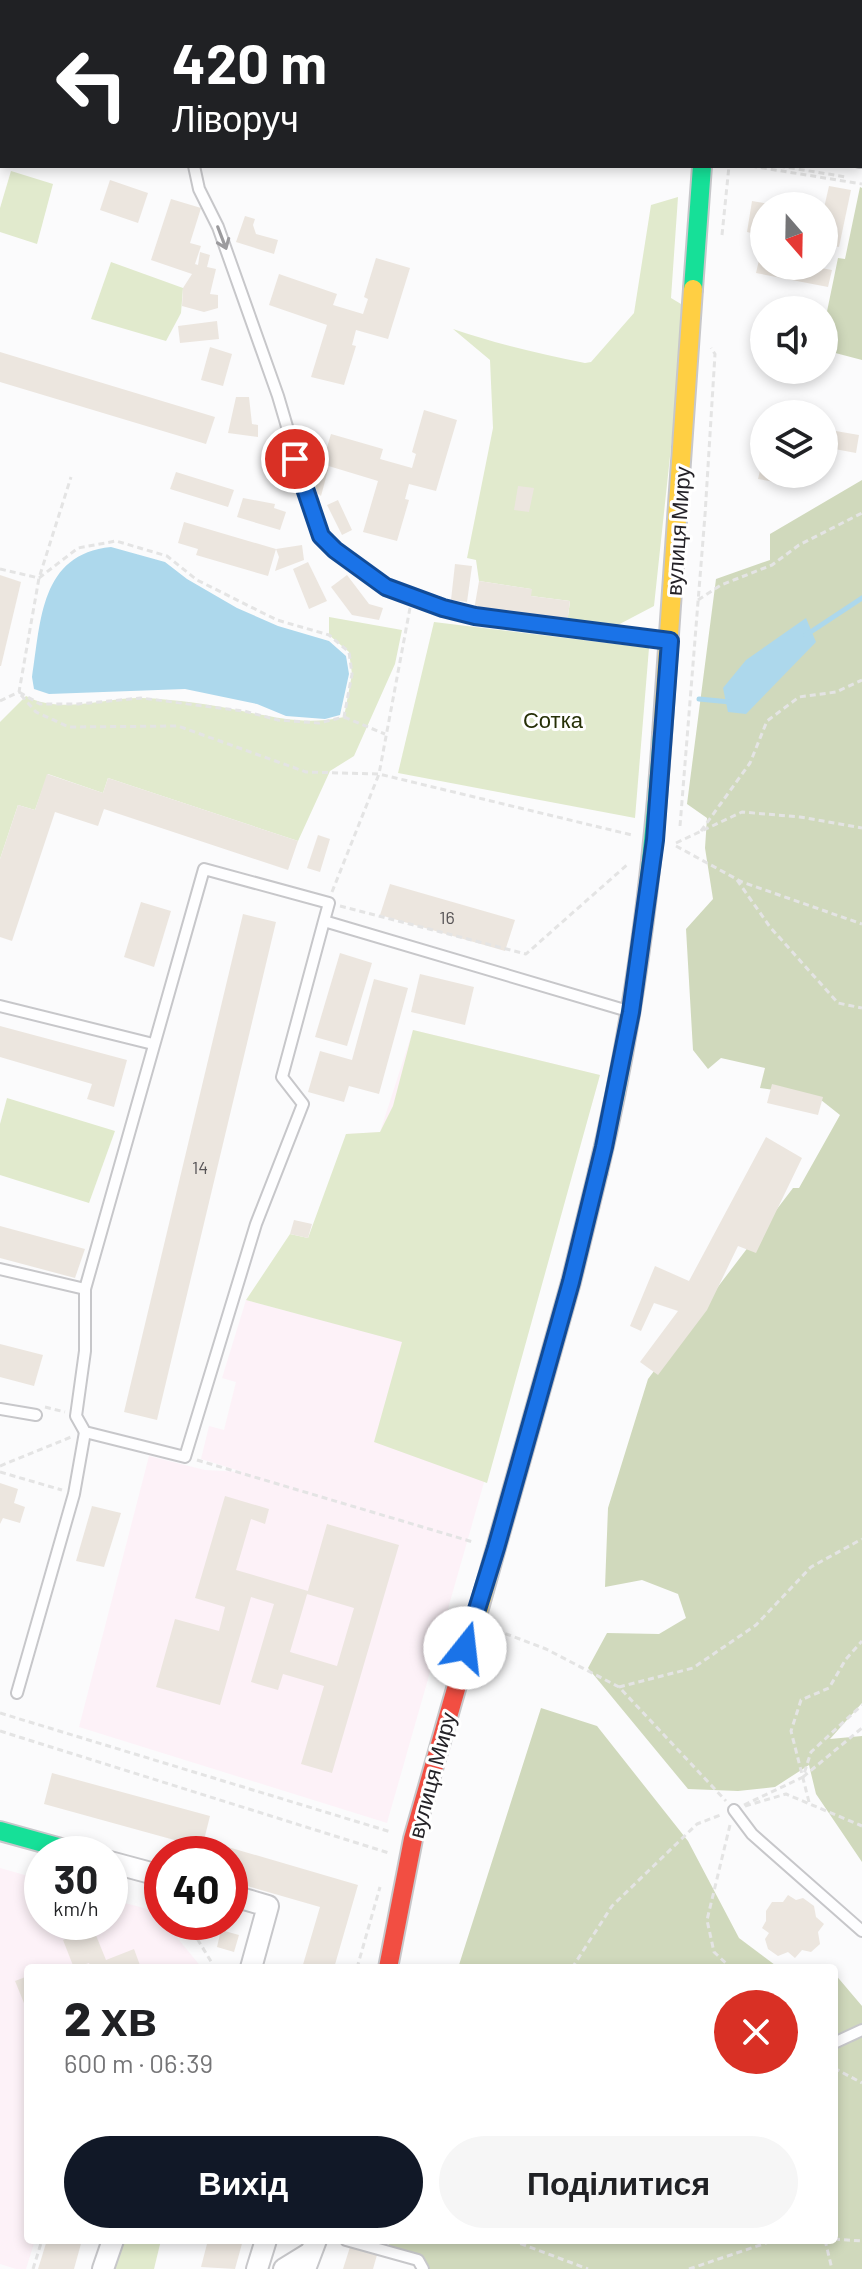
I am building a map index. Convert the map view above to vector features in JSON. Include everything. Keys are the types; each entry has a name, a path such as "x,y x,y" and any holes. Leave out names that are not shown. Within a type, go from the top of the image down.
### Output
{"street":[{"name":"вулиця Миру","path":"389,1964 413,1839 571,1282 604,1147 664,842 670,641 702,168"},
{"path":"0,1831 24,1838"},
{"path":"248,1900 268,1906 252,1964"},
{"path":"103,2269 112,2244"},
{"path":"257,2269 265,2244"},
{"path":"284,2269 310,2254"}],"lane":[{"path":"194,168 199,189 218,227 273,382 321,536 335,550 386,587 443,608 475,616 670,641"},
{"path":"17,1693 74,1494 85,1432 76,1416 85,1351 85,1289 204,869 329,903 282,1077 303,1104 256,1224 185,1457 85,1432"},
{"path":"324,921 631,1012"},
{"path":"0,1006 153,1044"},
{"path":"0,1269 85,1289"},
{"path":"0,1409 36,1415"},
{"path":"734,1810 752,1834 862,1931"},
{"path":"838,2041 862,2030"},
{"path":"360,2244 418,2260 423,2269"}],"path":[{"path":"722,235 729,168"},
{"path":"765,168 862,182"},
{"path":"789,168 862,182"},
{"path":"664,842 682,820 715,354 708,342"},
{"path":"19,692 39,578 71,477"},
{"path":"698,600 721,585 772,565 799,545 862,513"},
{"path":"39,578 78,548 116,541 167,556 197,580 277,620 329,635 349,652 352,674 344,717"},
{"path":"0,569 39,578"},
{"path":"412,596 379,774 329,903 526,954 632,861"},
{"path":"701,831 750,763 767,721 799,697 836,692 862,680"},
{"path":"19,692 40,704 141,698 244,711 278,720 319,723 344,717 387,734"},
{"path":"0,701 19,692"},
{"path":"19,692 36,712 69,727 178,726 306,772 379,774 664,842 735,878 862,924"},
{"path":"664,842 701,831 742,812 800,817 862,828"},
{"path":"735,878 770,927 838,1003 862,1008"},
{"path":"0,1466 85,1432"},
{"path":"185,1457 496,1548"},
{"path":"0,1472 74,1494"},
{"path":"619,1687 693,1668 756,1625 811,1567 862,1539"},
{"path":"473,1621 546,1649 619,1687 734,1810"},
{"path":"809,1802 791,1731 801,1700 829,1688 846,1659 862,1641"},
{"path":"803,1777 811,1752 862,1705"},
{"path":"0,1713 413,1839"},
{"path":"734,1810 803,1777 862,1728"},
{"path":"0,1731 389,1852"},
{"path":"575,1964 612,1906 697,1824 786,1794 862,1826"},
{"path":"727,1964 714,1952 707,1920 734,1810"},
{"path":"358,1964 381,1881"},
{"path":"198,1940 213,1964"},
{"path":"838,2070 862,2083"},
{"path":"838,2239 862,2241"},
{"path":"33,2269 41,2244"},
{"path":"522,2244 588,2269"},
{"path":"689,2269 763,2244"},
{"path":"826,2244 832,2269"}],"shaded area":[{"path":"413,1030 600,1075 387,1823 79,1727 149,1456 205,1470 243,1472 201,1459 209,1426 224,1430 236,1382 222,1378 246,1300 298,1314 346,1134 380,1132"},
{"path":"0,1868 24,1875 24,1940 128,1940 128,1904 144,1908 144,1940 179,1940 199,1964 24,1964 24,2244 34,2244 26,2269 0,2264"}],"green space":[{"path":"11,171 53,184 37,244 0,232 0,208"},
{"path":"860,187 862,360 838,354 838,296 830,296 833,280 838,280 838,258 845,259"},
{"path":"678,197 671,298 686,307 654,606 614,627 567,624 570,601 531,596 531,589 479,581 476,560 467,558 493,428 490,360 453,329 535,352 591,362 634,313 651,205"},
{"path":"111,262 183,288 181,313 166,341 91,319"},
{"path":"862,480 862,1703 830,1739 862,1736 862,1862 816,1794 809,1765 775,1787 738,1791 688,1789 588,1668 607,1633 659,1634 686,1618 678,1594 642,1580 605,1587 608,1508 648,1379 793,1188 799,1188 840,1115 816,1096 760,1088 765,1068 721,1058 708,1069 693,1050 686,929 713,899 705,848 707,818 687,804 716,579 770,560 770,534"},
{"path":"329,617 402,630 395,664 354,756 330,771 298,841 108,778 103,793 48,774 35,810 18,805 0,859 0,722 26,696 39,702 68,705 142,698 222,707 296,720 319,721 344,717 352,674 349,652 329,635"},
{"name":"Сотка","path":"434,622 649,648 635,818 398,773"},
{"path":"413,1030 600,1075 487,1483 374,1442 402,1342 246,1300 290,1234 308,1238 346,1134 380,1132 393,1106"},
{"path":"7,1098 115,1131 89,1203 0,1175 0,1124"},
{"path":"541,1708 597,1726 688,1841 739,1938 774,1964 459,1964"},
{"path":"838,1978 862,2006 862,2269 421,2269 388,2244 838,2244"},
{"path":"112,2244 160,2244 154,2269 103,2269"}],"water":[{"path":"111,547 165,562 187,579 237,608 278,626 329,641 346,656 349,674 340,715 325,719 286,716 257,704 185,689 49,694 34,689 32,677 42,613 57,576 70,562 88,552"},
{"path":"806,618 816,642 746,714 728,712 723,688 746,660"}],"building":[{"path":"110,180 148,193 138,223 100,210"},
{"path":"829,186 851,190 839,247 838,192 828,192"},
{"path":"171,199 201,208 190,243 201,246 195,264 198,265 200,252 210,255 207,267 216,269 210,294 218,295 218,308 204,312 182,306 183,288 192,274 151,260"},
{"path":"245,216 255,219 256,234 278,240 274,254 236,242"},
{"path":"376,258 410,268 388,339 356,330 352,345 356,346 344,385 311,377 327,325 269,305 279,274 337,294 333,305 363,314 368,299 364,297"},
{"path":"792,280 830,280 828,287"},
{"path":"217,321 219,339 180,343 178,326"},
{"path":"210,347 232,354 223,386 201,380"},
{"path":"0,352 215,417 206,444 0,382"},
{"path":"236,397 249,397 252,424 258,425 258,437 228,433"},
{"path":"424,410 457,420 436,491 409,484 405,499 409,500 397,541 363,532 378,481 322,464 331,434 383,449 380,459 412,468 416,454 412,452"},
{"path":"838,431 859,435 856,453 838,450"},
{"path":"316,468 328,470 321,496 317,493 314,477"},
{"path":"176,472 234,490 228,507 170,489"},
{"path":"518,486 534,488 529,512 514,510"},
{"path":"243,498 275,504 274,508 286,512 280,530 237,517"},
{"path":"338,500 352,530 342,535 327,505"},
{"path":"184,522 276,549 268,576 196,555 198,549 178,543"},
{"path":"302,545 304,560 275,571 279,557 276,549"},
{"path":"308,562 327,601 309,609 293,569"},
{"path":"455,564 472,566 467,602 451,600"},
{"path":"0,575 21,582 1,666 0,666"},
{"path":"347,575 369,604 383,608 379,620 352,615 331,587"},
{"path":"479,581 532,589 531,596 570,601 567,624 474,610"},
{"path":"47,774 103,793 108,778 298,841 288,870 104,809 98,826 55,812 12,941 0,937 0,859 18,805 35,810"},
{"path":"318,835 330,839 320,872 307,868"},
{"path":"390,884 515,920 505,951 380,915"},
{"path":"141,902 171,911 154,967 124,957"},
{"path":"243,914 276,922 157,1420 124,1412"},
{"path":"340,953 372,963 347,1046 315,1037"},
{"path":"420,974 474,987 465,1025 411,1012"},
{"path":"374,979 408,988 379,1094 349,1086 344,1102 308,1092 320,1051 352,1060"},
{"path":"0,1026 127,1060 114,1107 87,1099 92,1084 0,1057"},
{"path":"772,1084 823,1097 818,1115 767,1103"},
{"path":"766,1137 802,1158 756,1253 738,1246 707,1310 658,1375 640,1362 678,1311 654,1303 641,1331 630,1326 655,1266 689,1281"},
{"path":"294,1220 312,1224 308,1238 290,1234"},
{"path":"0,1226 85,1249 75,1278 0,1258"},
{"path":"0,1344 43,1355 34,1386 0,1377"},
{"path":"0,1483 18,1489 14,1503 25,1507 20,1523 3,1518 0,1524"},
{"path":"225,1496 269,1509 265,1524 251,1519 236,1570 308,1591 327,1524 399,1545 332,1773 301,1764 324,1686 283,1674 278,1690 251,1682 274,1604 251,1597 220,1705 156,1687 175,1619 219,1631 225,1607 195,1598","holes":["307,1594 354,1608 337,1666 290,1652"]},
{"path":"92,1506 121,1513 104,1567 76,1561"},
{"path":"52,1773 210,1816 205,1836 160,1836 44,1804"},
{"path":"248,1853 358,1885 335,1964 303,1964 320,1907 248,1886"},
{"path":"788,1895 796,1900 803,1898 814,1906 816,1917 824,1924 818,1932 820,1944 811,1952 802,1950 795,1958 788,1952 778,1956 768,1949 765,1939 769,1933 762,1928 772,1902 783,1902"},
{"path":"63,1940 98,1940 106,1960 134,1949 140,1964 89,1963 72,1964"},
{"path":"219,1940 238,1940 234,1952 217,1947"},
{"path":"24,1978 24,2003 15,1981"},
{"path":"46,2244 81,2244 74,2269 38,2269"},
{"path":"207,2244 242,2244 235,2269 201,2267"},
{"path":"350,2247 377,2255 373,2269 343,2269"}],"waterway":[{"path":"806,635 862,598"},
{"path":"699,699 730,702"}],"traffic: fast":[{"path":"693,289 702,168"},
{"path":"598,1172 621,1064 639,955 653,845 662,735"},
{"path":"0,1831 24,1838"}],"traffic: slow":[{"path":"662,735 693,289"},
{"path":"474,1626 571,1282 598,1172"}],"traffic: jam":[{"path":"389,1964 413,1839 474,1626"}],"route":[{"path":"295,459 321,536 386,587 475,616 670,641 655,840 631,1012 604,1147 571,1282 465,1648"}]}
